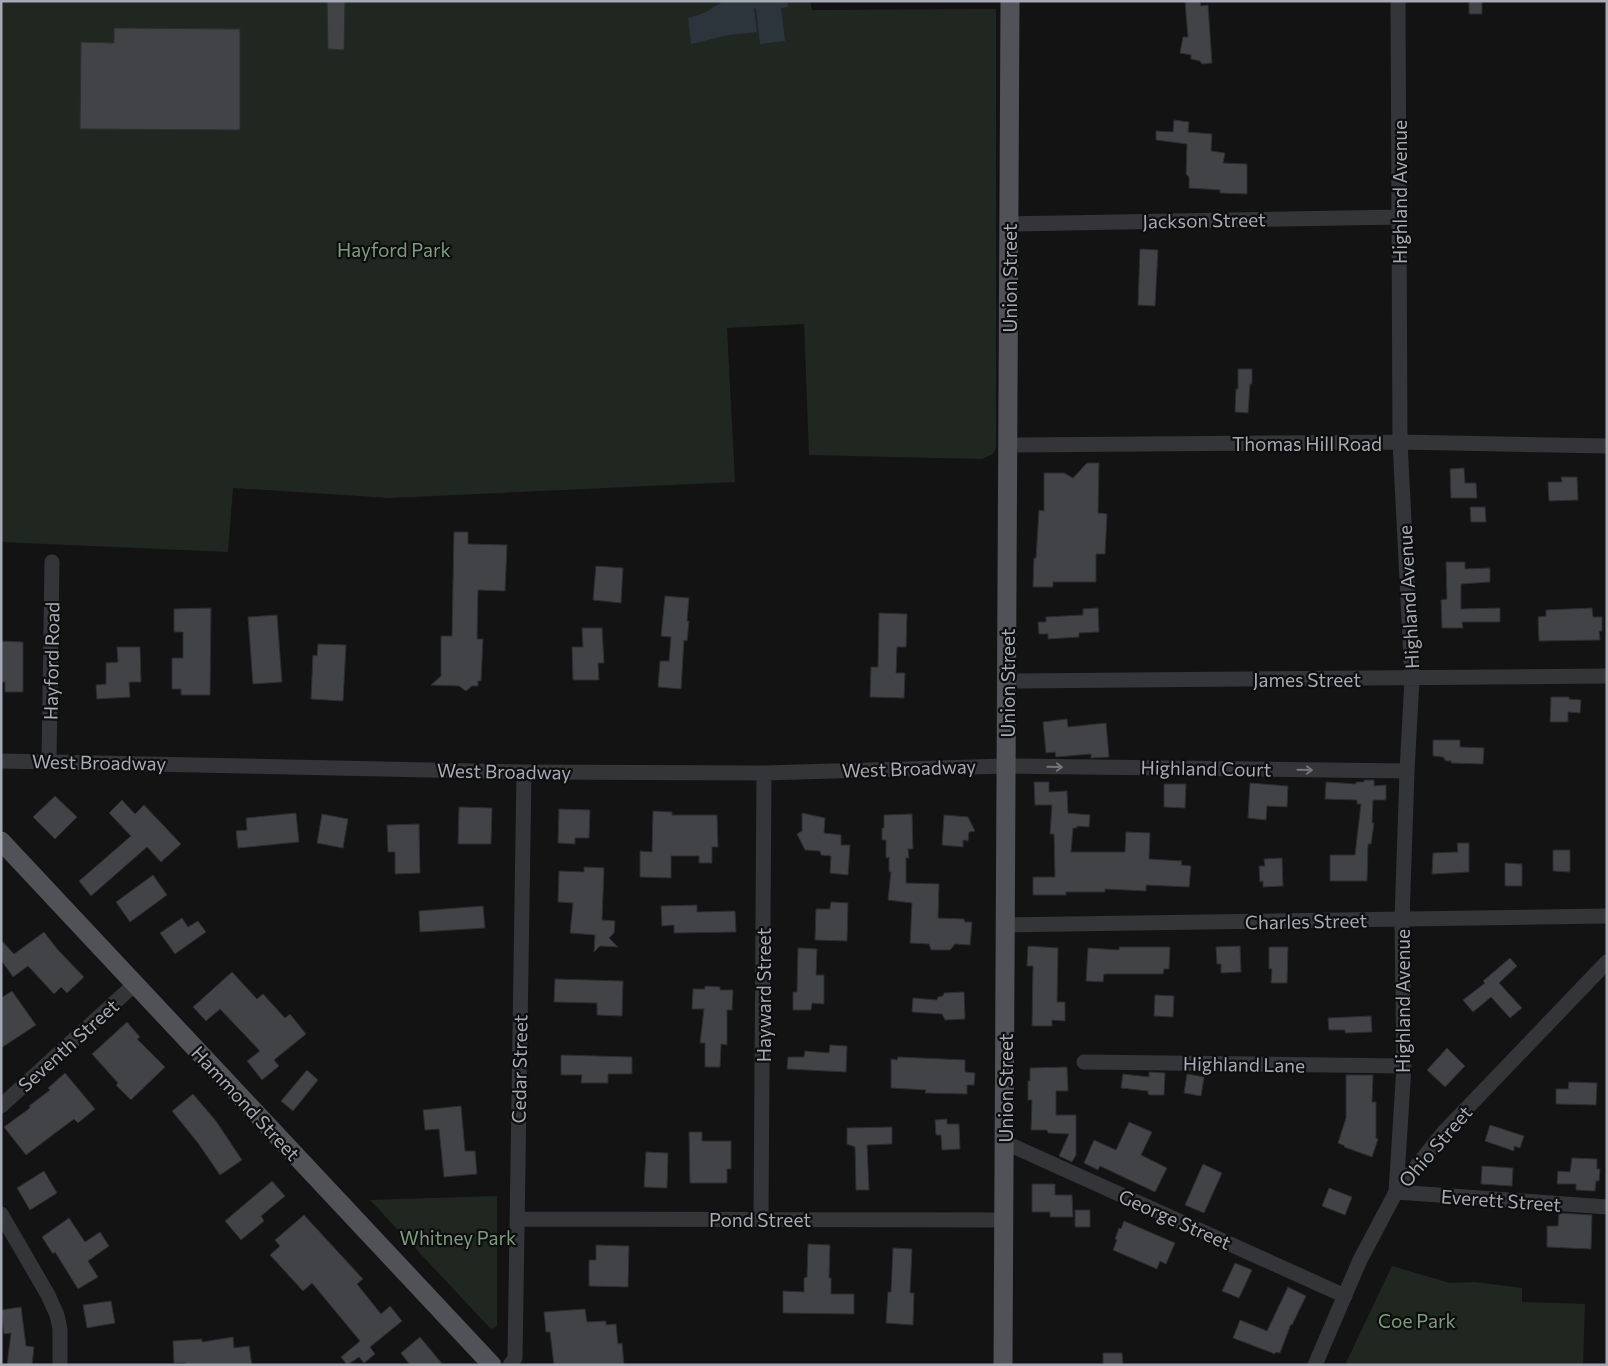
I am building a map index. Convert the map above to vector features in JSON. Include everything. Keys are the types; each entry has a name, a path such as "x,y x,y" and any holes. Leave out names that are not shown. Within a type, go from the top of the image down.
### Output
{"main road":[{"name":"Union Street","path":"1003,1365 1010,1"},
{"name":"Hammond Street","path":"1,841 492,1365"}],"street":[{"name":"Highland Avenue","path":"1396,1192 1404,1066 1402,920 1412,679 1400,442 1398,1"},
{"name":"Jackson Street","path":"1009,224 1399,217"},
{"name":"Thomas Hill Road","path":"1008,445 1400,442 1607,446"},
{"name":"Hayford Road","path":"49,761 52,562"},
{"name":"James Street","path":"1006,681 1607,676"},
{"name":"West Broadway","path":"1,760 524,772 764,772 1006,766"},
{"name":"Highland Court","path":"1006,766 1407,771"},
{"name":"Cedar Street","path":"510,1365 515,1358 524,772"},
{"name":"Hayward Street","path":"762,1218 764,772"},
{"name":"Charles Street","path":"1005,925 1607,916"},
{"name":"Ohio Street","path":"1315,1365 1360,1260 1396,1192 1444,1132 1607,962"},
{"name":"Seventh Street","path":"1,1106 135,984"},
{"name":"Highland Lane","path":"1084,1062 1404,1066"},
{"name":"George Street","path":"1004,1142 1345,1296"},
{"name":"Everett Street","path":"1396,1192 1607,1207"},
{"path":"1,1214 48,1295 57,1315 60,1329 60,1365"},
{"name":"Pond Street","path":"517,1219 762,1218 1004,1220"}],"green space":[{"name":"Hayford Park","path":"1,1 810,1 812,10 996,9 996,448 993,454 982,459 809,455 804,324 727,328 735,482 390,498 233,488 228,552 1,542"},
{"name":"Whitney Park","path":"497,1196 497,1326 491,1329 370,1200"},
{"name":"Coe Park","path":"1392,1266 1450,1283 1475,1282 1522,1288 1522,1302 1585,1304 1583,1365 1345,1365"}],"shaded area":[{"path":"724,1 787,1 788,7 781,8 785,41 760,44 756,8 754,9 757,32 729,35 691,44 688,18 704,13"}],"building":[{"path":"327,1 345,1 344,50 328,49"},
{"path":"1185,1 1200,1 1201,6 1208,5 1212,63 1202,64 1200,61 1191,59 1191,55 1180,53 1183,37 1188,37"},
{"path":"1469,1 1482,1 1482,14 1469,14"},
{"path":"114,28 240,29 240,130 80,129 81,42 114,43"},
{"path":"1174,120 1189,122 1188,132 1212,134 1211,151 1225,153 1223,163 1247,164 1247,194 1220,193 1220,190 1189,188 1189,177 1186,174 1187,144 1156,140 1156,131 1173,132"},
{"path":"1140,249 1158,250 1155,306 1138,305"},
{"path":"1238,369 1252,369 1248,413 1235,412"},
{"path":"1087,463 1099,463 1098,513 1107,514 1105,554 1096,554 1096,582 1053,582 1053,587 1033,587 1039,510 1044,511 1044,473 1064,473 1073,478"},
{"path":"1464,468 1465,483 1476,483 1477,498 1451,498 1450,469"},
{"path":"1561,477 1577,477 1578,500 1549,501 1548,482 1562,482"},
{"path":"1470,507 1485,507 1486,522 1471,522"},
{"path":"454,532 468,532 468,544 507,545 505,591 478,590 477,639 483,639 481,681 478,681 478,686 472,686 466,691 459,686 431,685 441,676 441,636 452,636"},
{"path":"1446,562 1465,562 1465,569 1490,568 1490,582 1461,584 1461,609 1500,608 1500,622 1462,622 1463,628 1442,628 1441,600 1447,599"},
{"path":"596,566 623,568 621,603 593,600"},
{"path":"665,596 689,598 687,621 689,621 687,641 684,640 681,689 658,687 660,661 669,661 671,637 661,636"},
{"path":"211,608 210,695 181,695 181,689 172,689 172,658 183,658 183,632 174,632 174,609"},
{"path":"1098,608 1099,632 1079,633 1079,637 1048,639 1048,634 1039,634 1038,622 1046,622 1046,617 1083,615 1083,609"},
{"path":"1592,608 1593,617 1602,617 1602,631 1599,631 1600,640 1539,641 1538,617 1546,616 1546,610"},
{"path":"879,613 907,614 906,647 897,647 896,673 905,673 904,698 870,697 871,667 878,667"},
{"path":"277,615 282,682 253,684 248,617"},
{"path":"582,628 602,628 604,663 598,663 599,680 573,680 572,647 583,647"},
{"path":"1,641 23,642 23,692 5,692 5,682 1,682"},
{"path":"318,644 346,645 343,701 311,699 313,655 317,656"},
{"path":"117,647 140,647 141,682 129,682 130,697 97,699 96,685 106,684 106,663 118,662"},
{"path":"1551,697 1569,697 1569,699 1581,700 1580,713 1568,712 1568,722 1550,722"},
{"path":"1067,719 1068,727 1106,723 1109,757 1091,758 1091,754 1056,757 1055,752 1046,753 1043,722"},
{"path":"1433,740 1460,740 1460,747 1484,748 1483,764 1451,763 1451,761 1446,761 1443,757 1433,756"},
{"path":"1364,780 1374,780 1374,786 1386,785 1386,800 1373,800 1372,823 1374,823 1371,844 1368,844 1367,881 1330,881 1330,855 1355,855 1361,804 1357,804 1357,800 1325,799 1326,782 1356,784 1356,782 1364,782"},
{"path":"1034,782 1049,782 1049,792 1067,791 1068,813 1090,815 1089,827 1077,826 1077,828 1073,828 1071,852 1125,852 1126,832 1150,833 1149,859 1182,861 1181,865 1191,866 1189,887 1146,885 1146,891 1105,889 1105,892 1066,892 1066,895 1033,895 1033,877 1055,877 1054,834 1050,834 1052,805 1035,805"},
{"path":"1250,783 1288,786 1287,807 1267,806 1266,820 1248,818"},
{"path":"1164,784 1186,784 1185,808 1164,807"},
{"path":"55,796 77,817 55,839 33,817"},
{"path":"122,800 135,814 144,805 181,844 161,862 147,847 91,896 79,881 131,836 109,813"},
{"path":"459,807 492,808 491,844 458,844"},
{"path":"559,809 590,810 589,838 575,838 575,844 558,843"},
{"path":"653,811 672,812 672,815 717,815 718,847 712,847 712,863 699,863 699,856 671,856 671,878 640,877 640,851 652,852"},
{"path":"296,813 299,842 238,848 236,831 247,830 246,818"},
{"path":"802,813 825,818 824,833 841,835 841,845 850,845 848,875 830,873 831,856 821,855 820,851 805,850 797,834 802,831"},
{"path":"322,814 348,819 343,848 317,843"},
{"path":"912,814 913,849 908,849 909,858 906,858 906,883 939,884 938,918 964,919 965,922 972,922 970,945 955,944 950,950 931,950 929,944 910,943 912,903 888,900 891,872 889,872 889,857 886,858 886,840 882,840 884,815"},
{"path":"944,815 968,817 975,831 969,832 968,841 963,840 963,847 942,845"},
{"path":"419,824 420,873 395,874 395,852 388,852 387,825"},
{"path":"1457,843 1469,843 1469,872 1432,874 1433,853 1458,852"},
{"path":"1553,850 1570,850 1570,872 1553,871"},
{"path":"1282,858 1283,886 1263,887 1263,881 1260,882 1259,866 1265,866 1264,859"},
{"path":"1505,863 1522,864 1522,886 1505,886"},
{"path":"584,867 604,868 602,920 615,921 614,933 609,938 618,947 600,946 594,952 595,935 570,933 573,903 558,902 559,871 584,872"},
{"path":"153,875 167,895 130,922 116,902"},
{"path":"831,902 848,903 847,941 815,940 816,909 830,909"},
{"path":"697,905 697,912 735,911 736,932 674,933 674,925 662,926 661,906"},
{"path":"483,906 485,928 420,932 419,911"},
{"path":"182,918 188,927 198,921 206,932 175,954 160,933"},
{"path":"44,932 84,977 67,993 61,987 54,994 28,966 13,977 1,960 1,940 14,954"},
{"path":"1028,946 1058,948 1057,1002 1065,1002 1065,1021 1052,1020 1052,1026 1032,1026 1033,966 1027,966"},
{"path":"1240,946 1241,972 1221,973 1221,964 1217,964 1216,947"},
{"path":"1119,947 1170,947 1169,969 1164,969 1163,974 1104,974 1103,982 1086,981 1088,948 1119,950"},
{"path":"1269,947 1288,947 1287,983 1271,983 1272,969 1269,969"},
{"path":"798,948 817,949 816,975 824,975 824,1004 812,1003 811,1010 793,1010 793,992 797,992"},
{"path":"1510,958 1517,966 1499,983 1522,1008 1510,1018 1491,997 1473,1012 1463,1000 1485,983 1483,981"},
{"path":"232,972 257,999 263,994 285,1018 290,1014 306,1034 274,1060 279,1066 262,1080 247,1061 260,1051 220,1009 206,1021 193,1007"},
{"path":"555,979 623,981 622,1016 597,1015 597,1003 554,1002"},
{"path":"705,986 720,987 720,990 733,990 732,1010 727,1010 727,1045 721,1044 720,1067 705,1067 705,1043 700,1043 704,1009 692,1009 693,989 705,989"},
{"path":"12,991 36,1025 1,1048 1,998"},
{"path":"964,992 965,1019 945,1020 942,1014 912,1012 913,998 937,1000 944,993"},
{"path":"1155,995 1174,996 1173,1017 1154,1016"},
{"path":"1371,1016 1372,1032 1345,1033 1345,1030 1329,1030 1328,1018"},
{"path":"127,1022 140,1037 137,1039 165,1067 131,1100 116,1085 118,1083 92,1054"},
{"path":"830,1045 847,1046 846,1072 787,1069 788,1057 804,1057 805,1051 829,1053"},
{"path":"1447,1048 1465,1066 1445,1087 1427,1070"},
{"path":"561,1055 632,1057 632,1074 608,1074 608,1083 581,1083 582,1075 561,1075"},
{"path":"898,1057 965,1060 965,1072 975,1073 974,1085 967,1085 967,1094 925,1093 926,1090 891,1088 891,1059 897,1060"},
{"path":"1067,1067 1068,1091 1056,1091 1056,1115 1076,1115 1076,1155 1072,1162 1059,1156 1069,1134 1048,1133 1047,1130 1031,1130 1032,1100 1028,1100 1030,1068"},
{"path":"307,1070 318,1080 293,1111 281,1101"},
{"path":"1149,1072 1165,1073 1164,1095 1150,1095 1148,1091 1121,1088 1123,1074 1149,1077"},
{"path":"65,1073 95,1109 78,1123 74,1119 26,1155 4,1127 30,1108 29,1106 50,1090 48,1088"},
{"path":"1187,1074 1204,1077 1201,1096 1184,1093"},
{"path":"1346,1075 1373,1075 1372,1102 1376,1102 1376,1138 1378,1139 1372,1157 1338,1143 1346,1118"},
{"path":"1569,1082 1597,1083 1596,1105 1556,1104 1556,1089 1568,1089"},
{"path":"193,1094 216,1121 242,1160 220,1175 198,1143 172,1111"},
{"path":"461,1106 465,1151 475,1151 477,1174 444,1177 439,1129 425,1130 423,1110"},
{"path":"947,1119 947,1124 959,1124 960,1149 942,1150 941,1135 936,1135 935,1120"},
{"path":"1129,1122 1152,1132 1141,1155 1167,1168 1155,1192 1100,1166 1098,1170 1084,1163 1094,1140 1116,1150"},
{"path":"1490,1125 1524,1136 1520,1148 1514,1146 1514,1151 1485,1141"},
{"path":"892,1127 892,1144 867,1145 869,1190 856,1190 855,1147 847,1144 847,1128"},
{"path":"689,1132 702,1132 702,1141 731,1141 731,1169 727,1169 727,1183 690,1183"},
{"path":"646,1152 668,1153 667,1188 644,1187"},
{"path":"1572,1158 1597,1159 1597,1169 1600,1169 1599,1181 1596,1181 1595,1191 1576,1190 1576,1184 1557,1184 1558,1171 1570,1172"},
{"path":"1203,1164 1222,1173 1204,1213 1185,1205"},
{"path":"1482,1166 1513,1168 1512,1186 1481,1184"},
{"path":"44,1171 57,1193 30,1210 17,1188"},
{"path":"272,1181 285,1196 261,1216 264,1221 241,1240 225,1221"},
{"path":"1032,1184 1055,1184 1055,1195 1072,1195 1073,1217 1050,1217 1050,1212 1032,1212"},
{"path":"1329,1188 1352,1197 1345,1215 1322,1206"},
{"path":"1075,1210 1090,1210 1090,1227 1075,1227"},
{"path":"1559,1213 1592,1215 1591,1249 1547,1247 1547,1226 1558,1226"},
{"path":"304,1215 363,1279 357,1284 381,1314 390,1306 402,1321 370,1347 375,1354 364,1363 359,1357 347,1365 341,1357 360,1341 312,1283 303,1291 270,1255 280,1246 275,1240"},
{"path":"69,1218 85,1242 100,1232 109,1246 88,1261 98,1277 78,1289 55,1252 53,1254 42,1237"},
{"path":"1124,1221 1175,1243 1166,1264 1160,1261 1157,1269 1113,1250 1119,1228 1121,1229"},
{"path":"808,1244 830,1245 829,1278 831,1278 831,1294 854,1294 854,1314 783,1313 783,1291 804,1292 804,1278 807,1277"},
{"path":"596,1245 629,1246 628,1287 589,1286 589,1260 596,1260"},
{"path":"893,1248 912,1249 910,1293 914,1293 913,1325 886,1323 888,1292 891,1292"},
{"path":"1235,1263 1252,1270 1239,1298 1222,1291"},
{"path":"1288,1287 1306,1296 1291,1324 1280,1353 1276,1352 1275,1354 1233,1338 1240,1320 1267,1331"},
{"path":"111,1301 115,1323 87,1328 83,1305"},
{"path":"21,1307 26,1346 34,1347 32,1365 7,1365 11,1333 4,1334 1,1310"},
{"path":"585,1309 587,1322 606,1321 606,1325 616,1324 618,1344 622,1343 624,1365 554,1365 550,1332 546,1332 544,1312"},
{"path":"233,1337 234,1348 249,1346 252,1365 186,1365 186,1363 174,1363 173,1341 202,1339 202,1342"},
{"path":"420,1337 443,1365 410,1365 401,1353"},
{"path":"1103,1353 1122,1353 1123,1365 1103,1365"}]}
